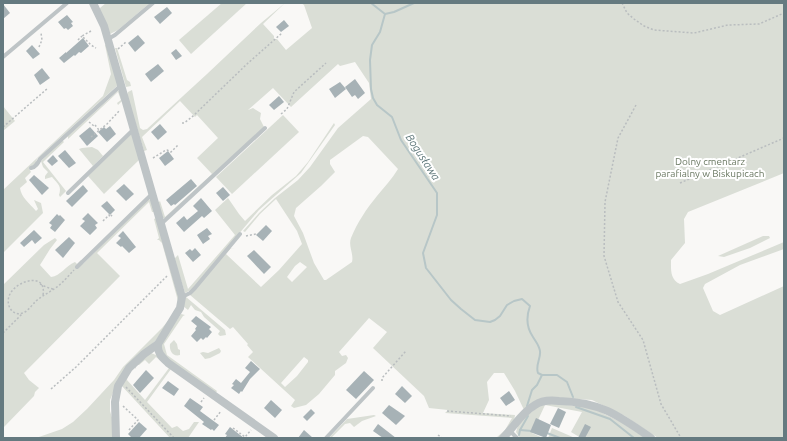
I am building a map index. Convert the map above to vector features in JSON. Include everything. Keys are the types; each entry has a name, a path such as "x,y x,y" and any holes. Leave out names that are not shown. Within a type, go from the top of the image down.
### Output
{"street":[{"path":"93,3 104,26 108,39 182,296 180,308 158,344 135,362 120,381 115,402 116,438"},
{"path":"158,344 160,355 168,363 274,438"},
{"path":"503,438 521,416 535,404 548,400 577,401 593,405 623,419 651,438"}],"lane":[{"path":"3,57 67,3"},
{"path":"108,39 115,35 153,3"},
{"path":"31,168 34,168 40,159 113,92 122,86"},
{"path":"161,224 265,128"},
{"path":"68,193 134,129"},
{"path":"77,267 153,193"},
{"path":"182,296 190,293 195,288 240,234"},
{"path":"326,438 373,388"},
{"path":"510,431 517,438"}],"path":[{"path":"622,3 630,16 644,26 654,30 694,33 728,25 759,24 784,13"},
{"path":"78,40 82,36 92,31"},
{"path":"39,47 42,40 41,33"},
{"path":"182,123 192,117 247,64 282,33"},
{"path":"82,36 96,48"},
{"path":"118,49 126,42"},
{"path":"281,114 287,109 294,92 326,63"},
{"path":"3,127 48,88"},
{"path":"636,105 618,138 605,202 604,256 618,302 643,340 661,404 681,438"},
{"path":"91,137 107,124 121,109"},
{"path":"86,121 99,130"},
{"path":"680,183 784,138"},
{"path":"153,158 166,150 171,152 178,145"},
{"path":"103,221 109,215 110,217 112,215"},
{"path":"246,236 256,234"},
{"path":"3,333 43,295 55,289 77,267"},
{"path":"51,389 76,367 166,276 175,272"},
{"path":"23,313 18,314 9,308 9,294 13,289 26,281 36,280 46,287 55,289"},
{"path":"40,283 43,288 43,295"},
{"path":"382,381 382,378 406,352"},
{"path":"120,381 174,438"},
{"path":"200,402 206,396"},
{"path":"119,403 138,420 129,430"},
{"path":"214,420 219,412 224,408"},
{"path":"447,411 521,416"},
{"path":"233,428 246,437 251,430 252,432"},
{"path":"438,435 442,438"}],"green space":[{"path":"106,3 150,3 118,30 110,34 100,10 100,8"},
{"path":"222,3 247,3 191,54 179,40"},
{"name":"Dolny cmentarz parafialny w Biskupicach","path":"285,3 263,24 274,36 274,39 277,39 286,50 312,28 304,5 301,3 784,3 784,173 688,212 684,219 685,243 671,260 671,271 674,280 680,284 708,274 784,242 784,249 740,265 705,284 703,288 713,311 720,315 784,286 784,438 658,438 625,416 592,400 563,398 524,410 504,373 494,373 487,382 489,400 483,413 515,415 514,422 500,438 496,438 505,430 512,418 445,413 448,410 429,408 424,396 373,348 387,332 369,318 339,352 342,356 346,355 348,358 346,363 335,371 335,375 319,394 306,405 294,408 291,406 295,400 248,357 253,352 233,327 230,329 190,295 230,248 226,254 261,287 279,270 302,244 297,231 276,199 260,214 245,232 243,231 275,198 298,180 310,167 338,128 371,99 369,83 355,62 340,66 338,64 291,107 273,88 248,110 253,108 261,113 260,119 264,127 166,218 163,218 158,203 160,201 165,217 212,174 197,158 218,138 197,115 195,117 180,101 142,137 147,150 144,151 127,95 128,92 132,90 140,128 143,130 147,129 261,23","holes":["363,136 368,137 398,169 362,216 356,227 350,241 352,262 324,280 314,263 303,233 294,216 296,208 335,172 330,164 330,160","300,262 307,267 292,282 287,277","304,357 308,360 297,376 285,387 281,383"]},
{"path":"107,44 118,85 29,168 31,172 25,178 27,182 20,188 26,200 36,211 38,209 34,200 41,203 43,213 3,253 3,190 103,96 111,74 105,45"},
{"path":"115,48 117,48 127,80 130,82 131,86 126,87"},
{"path":"118,91 121,91 123,100 118,105 117,103 121,100 118,92 68,139 68,136"},
{"path":"3,106 15,121 3,131"},
{"path":"283,115 299,132 232,194 216,177"},
{"path":"334,123 335,125 301,173 259,210 195,286 185,293 174,259 178,255 188,289 235,235 215,210 228,198 245,221 272,195 296,176 308,162"},
{"path":"133,134 140,159 104,194 88,176 130,135"},
{"path":"62,140 64,142 43,162 66,191 60,197 60,187 58,183 52,177 45,179 48,172 43,167 41,161"},
{"path":"92,147 98,150 103,156 93,166 79,149"},
{"path":"152,199 155,212 152,212 149,202 97,253 120,276 24,373 29,380 39,388 35,392 34,396 3,428 3,285 44,245 55,238 57,240 40,265 51,277 58,275 75,262 77,264 81,260 82,264 84,263 148,200"},
{"path":"156,218 180,298 180,304 174,315 156,340 124,371 118,381 110,400 114,438 36,438 62,429 73,422 87,409 114,380 123,367 173,315 178,301 162,243 157,240 159,238 154,219"},
{"path":"763,236 769,236 770,238 750,248 724,257 718,256"},
{"path":"186,297 225,330 226,335 220,336 218,334 220,331 204,317 201,312 195,310 191,305 188,310 183,306"},
{"path":"181,314 185,315 164,344 167,355 217,391 215,394 167,359 162,351 161,344"},
{"path":"174,340 178,349 180,350 180,355 175,355 171,351 170,344"},
{"path":"219,348 221,351 220,353 210,358 205,359 200,353 208,353"},
{"path":"151,353 156,355 171,369 147,402 172,428 177,426 183,431 189,429 194,422 199,422 188,438 170,438 121,385 128,374 127,380 145,400 169,368 156,357 149,364 145,360 139,365 136,365 136,369 134,366"},
{"path":"543,403 590,407 621,422 645,438 581,438 571,432 582,412 545,405 532,433 543,438 520,438 516,432 519,422"},
{"path":"374,415 376,416 362,421 354,427 350,423 345,424 332,437 333,438 329,438 347,419"},
{"path":"552,428 575,438 548,438"}],"building":[{"path":"3,4 10,13 3,19"},
{"path":"167,7 172,13 160,24 154,17"},
{"path":"67,15 73,22 71,23 73,26 68,30 66,28 64,29 58,22"},
{"path":"284,20 289,26 281,32 276,27"},
{"path":"138,35 145,43 135,52 128,43"},
{"path":"83,38 89,46 81,53 79,52 64,63 59,58"},
{"path":"32,45 40,54 33,59 26,51"},
{"path":"176,49 182,56 176,60 171,53"},
{"path":"158,64 164,71 151,82 145,74"},
{"path":"42,68 50,78 40,85 34,75"},
{"path":"355,79 365,93 358,99 355,95 352,97 345,87"},
{"path":"340,82 346,89 335,98 329,89"},
{"path":"279,96 284,102 274,110 269,105"},
{"path":"160,124 167,132 158,140 151,132"},
{"path":"110,126 116,134 107,142 98,132 104,127 106,129"},
{"path":"90,127 98,136 87,146 79,136"},
{"path":"65,150 76,163 69,168 58,156"},
{"path":"168,151 174,159 165,166 159,158"},
{"path":"53,155 58,161 52,166 47,161"},
{"path":"34,175 49,188 42,195 29,180"},
{"path":"191,179 197,186 175,205 174,204 171,206 166,200"},
{"path":"124,184 134,194 126,201 116,191"},
{"path":"83,185 88,191 72,207 66,201"},
{"path":"223,187 230,195 223,201 216,193"},
{"path":"201,198 212,211 204,218 202,216 184,232 176,223 184,216 187,220 198,211 193,206"},
{"path":"107,201 115,210 110,215 101,206"},
{"path":"88,213 98,223 95,225 97,228 90,235 80,226 85,221 82,219"},
{"path":"57,214 65,220 55,232 50,228 52,225 49,223"},
{"path":"266,225 272,231 263,241 256,235"},
{"path":"207,228 212,234 208,236 210,239 203,244 197,235"},
{"path":"34,230 42,238 35,244 32,240 24,247 20,243"},
{"path":"123,231 136,247 129,253 122,246 121,247 116,243 121,238 118,236"},
{"path":"69,237 75,243 63,258 55,250"},
{"path":"195,248 201,255 193,262 185,253 190,249 192,251"},
{"path":"254,250 271,267 264,274 247,256"},
{"path":"196,316 211,327 209,329 212,332 207,338 206,337 203,340 201,338 197,342 191,336 196,330 195,329 197,326 191,321"},
{"path":"251,361 260,369 250,379 242,392 241,391 239,394 231,388 234,385 232,384 236,379 241,383 250,372 245,368"},
{"path":"146,370 154,378 140,393 133,385"},
{"path":"364,371 374,380 356,399 346,390"},
{"path":"168,381 179,389 174,396 162,388"},
{"path":"402,386 412,396 405,403 395,394"},
{"path":"509,391 515,400 506,406 500,398"},
{"path":"190,398 203,407 200,411 219,425 214,431 202,424 204,422 184,406"},
{"path":"271,400 282,410 275,418 264,408"},
{"path":"389,405 405,416 396,425 382,413"},
{"path":"558,408 566,412 559,428 550,424"},
{"path":"311,409 315,413 307,421 303,417"},
{"path":"536,418 551,425 546,438 530,432"},
{"path":"139,422 147,429 139,438 132,438 128,434"},
{"path":"378,424 396,438 383,438 373,431"},
{"path":"585,424 591,427 585,438 578,438"},
{"path":"230,427 244,438 225,438 227,435 225,434"},
{"path":"304,430 313,438 298,438"}],"waterway":[{"name":"Bogusława","path":"371,3 385,14 380,32 372,45 370,60 371,89 373,98 377,105 392,117 401,140 437,193 437,215 423,253 426,268 451,300 475,320 490,322 495,320 500,316 507,305 514,301 522,299 530,306 527,318 528,326 540,351 537,367 538,373 542,375 557,375 567,382 573,397"},
{"path":"385,14 394,12 414,3"},
{"path":"527,406 532,390 537,385 542,375"},
{"name":"Bogusława","path":"576,407 610,419 634,438"},
{"path":"519,435 520,430 528,416"},
{"path":"520,430 532,431"},
{"path":"547,433 560,438"}]}
